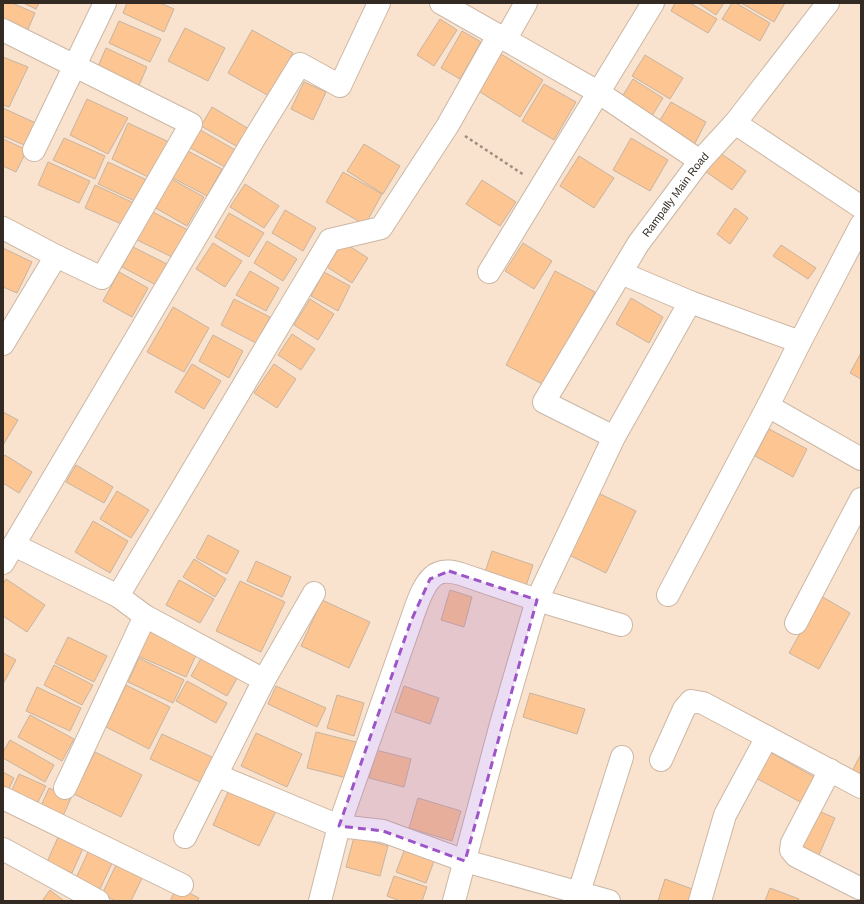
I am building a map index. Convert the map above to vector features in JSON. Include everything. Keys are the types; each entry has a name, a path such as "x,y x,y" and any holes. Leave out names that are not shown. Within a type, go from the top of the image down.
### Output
{"street":[{"path":"34,150 106,3"},
{"path":"264,680 145,616 118,596 8,554 300,64 340,86 379,3"},
{"path":"441,3 598,92 700,161"},
{"path":"118,596 330,240 381,228 448,125 501,38 526,3"},
{"path":"489,272 653,3"},
{"name":"Rampally Main Road","path":"614,437 544,402 638,244 700,161 735,123 828,3"},
{"path":"3,30 191,124 102,278 3,228"},
{"path":"735,123 861,208"},
{"path":"668,595 768,406 861,225"},
{"path":"3,344 56,256"},
{"path":"621,272 690,302 800,342"},
{"path":"454,901 501,724 537,600 614,437 690,302"},
{"path":"768,406 861,460"},
{"path":"796,624 861,499"},
{"path":"320,901 339,826 420,596 430,579 438,573 449,571 537,600 621,625"},
{"path":"185,837 264,680 314,593"},
{"path":"65,788 145,616"},
{"path":"661,760 684,709 691,700 704,703 861,787"},
{"path":"700,901 725,815 767,737"},
{"path":"579,892 622,757"},
{"path":"830,770 792,843 791,850 796,856 857,891"},
{"path":"216,776 339,826 383,831 465,861 609,901"},
{"path":"3,798 182,885"},
{"path":"4,852 98,901"}],"path":[{"path":"448,125 541,186"}],"highlighted area":[{"path":"449,571 537,600 465,861 383,831 339,826 411,621 430,579"}],"building":[{"path":"3,3 12,3 35,13 25,36 3,26"},
{"path":"23,3 39,3 36,9"},
{"path":"127,3 160,3 174,9 164,32 123,13"},
{"path":"675,3 690,3 717,19 708,33 671,11"},
{"path":"698,3 724,3 716,15"},
{"path":"732,3 736,3 770,23 760,41 722,19"},
{"path":"741,3 785,3 774,22"},
{"path":"440,19 457,30 434,66 417,55"},
{"path":"119,21 161,39 150,62 109,43"},
{"path":"185,28 225,48 208,81 168,61"},
{"path":"252,30 293,53 269,96 228,73"},
{"path":"462,31 481,42 460,79 441,68"},
{"path":"106,48 147,67 137,90 96,71"},
{"path":"501,54 543,80 520,117 477,90"},
{"path":"645,55 683,78 670,99 632,76"},
{"path":"3,57 28,67 9,107 3,105"},
{"path":"633,79 663,98 650,119 620,100"},
{"path":"304,82 326,92 313,120 291,109"},
{"path":"544,84 576,102 554,140 522,121"},
{"path":"87,99 128,118 108,154 70,135"},
{"path":"671,102 706,122 694,145 657,125"},
{"path":"212,107 249,129 238,147 201,126"},
{"path":"3,108 40,125 29,147 3,136"},
{"path":"128,123 169,142 148,177 112,159"},
{"path":"197,128 237,151 227,168 187,146"},
{"path":"64,138 105,156 95,179 53,160"},
{"path":"631,138 668,160 650,191 613,170"},
{"path":"3,139 27,150 16,172 3,166"},
{"path":"364,144 400,166 383,194 347,171"},
{"path":"186,150 222,169 207,196 171,177"},
{"path":"716,150 746,171 732,190 702,169"},
{"path":"579,156 614,178 594,208 560,186"},
{"path":"48,162 90,181 79,203 38,185"},
{"path":"108,162 149,181 139,203 98,184"},
{"path":"343,172 382,194 365,225 326,202"},
{"path":"168,177 204,197 187,226 152,206"},
{"path":"482,180 516,202 500,226 466,204"},
{"path":"245,184 279,206 264,228 230,207"},
{"path":"95,185 136,204 126,226 85,208"},
{"path":"735,208 748,218 730,244 717,234"},
{"path":"147,209 188,230 174,258 133,238"},
{"path":"285,210 316,228 303,251 272,233"},
{"path":"229,213 264,233 249,257 215,237"},
{"path":"267,241 297,259 283,281 254,263"},
{"path":"343,242 368,258 352,283 327,267"},
{"path":"213,243 242,261 225,287 196,269"},
{"path":"523,243 552,261 534,289 505,271"},
{"path":"781,245 816,268 808,279 773,256"},
{"path":"133,247 167,264 156,285 122,267"},
{"path":"3,248 32,262 17,293 3,287"},
{"path":"250,271 279,288 266,311 236,295"},
{"path":"555,271 595,292 546,386 506,365"},
{"path":"119,272 148,288 132,317 103,301"},
{"path":"324,272 350,286 338,311 311,296"},
{"path":"631,298 663,317 649,343 616,324"},
{"path":"234,299 270,317 256,343 221,325"},
{"path":"310,299 334,314 318,340 294,325"},
{"path":"173,307 209,328 184,372 147,352"},
{"path":"292,334 315,349 301,370 278,355"},
{"path":"213,335 243,351 229,378 199,361"},
{"path":"861,353 861,379 850,373"},
{"path":"192,364 221,381 204,409 175,392"},
{"path":"274,364 296,379 277,408 254,393"},
{"path":"3,412 18,420 3,445"},
{"path":"769,429 807,449 793,477 755,456"},
{"path":"5,455 32,472 19,493 3,483 3,458"},
{"path":"76,465 113,487 104,503 66,482"},
{"path":"117,491 149,510 131,538 100,519"},
{"path":"596,492 636,511 606,573 567,554"},
{"path":"93,521 128,541 110,573 75,552"},
{"path":"208,535 239,551 227,574 196,558"},
{"path":"492,551 533,565 525,589 484,575"},
{"path":"194,559 226,579 215,597 183,577"},
{"path":"256,561 291,577 282,597 247,581"},
{"path":"6,579 45,605 27,632 3,616 3,584"},
{"path":"179,580 214,599 200,623 166,605"},
{"path":"240,581 285,602 261,652 216,631"},
{"path":"450,590 472,597 464,627 441,620"},
{"path":"821,596 850,613 819,669 789,653"},
{"path":"322,600 370,622 349,668 301,646"},
{"path":"149,631 197,653 186,677 138,656"},
{"path":"68,637 107,656 94,682 55,663"},
{"path":"3,653 16,660 3,684"},
{"path":"203,655 239,675 227,696 191,676"},
{"path":"139,658 184,680 173,703 128,682"},
{"path":"54,665 93,685 82,705 44,685"},
{"path":"187,681 227,703 216,723 176,701"},
{"path":"126,685 170,707 149,749 106,727"},
{"path":"276,686 326,708 317,727 268,704"},
{"path":"404,686 439,698 430,724 395,712"},
{"path":"37,687 81,708 70,731 26,711"},
{"path":"530,693 585,709 577,734 523,717"},
{"path":"337,695 364,703 354,736 327,728"},
{"path":"30,715 74,739 62,761 18,737"},
{"path":"316,732 356,742 347,778 307,768"},
{"path":"256,733 302,754 287,787 241,766"},
{"path":"162,734 214,758 202,783 150,759"},
{"path":"10,740 54,765 45,782 3,758 3,752"},
{"path":"376,750 411,759 404,787 369,778"},
{"path":"768,751 818,779 804,804 754,777"},
{"path":"95,752 142,775 121,817 74,794"},
{"path":"861,754 861,780 850,775"},
{"path":"3,772 14,778 7,793 3,791"},
{"path":"19,774 46,786 36,806 10,794"},
{"path":"49,788 71,798 63,816 41,806"},
{"path":"229,790 276,811 259,846 213,825"},
{"path":"418,798 461,811 452,841 409,828"},
{"path":"814,809 835,818 818,857 797,847"},
{"path":"59,835 84,846 72,873 47,862"},
{"path":"354,837 388,846 380,876 346,867"},
{"path":"90,848 114,859 100,889 76,878"},
{"path":"404,851 434,861 426,883 396,872"},
{"path":"118,861 144,874 131,901 116,901 102,894"},
{"path":"394,876 427,887 422,901 400,901 387,896"},
{"path":"665,879 695,890 691,901 658,901"},
{"path":"177,887 199,898 197,901 170,901"},
{"path":"770,888 799,899 798,901 765,901"},
{"path":"50,890 64,901 42,901"}]}
